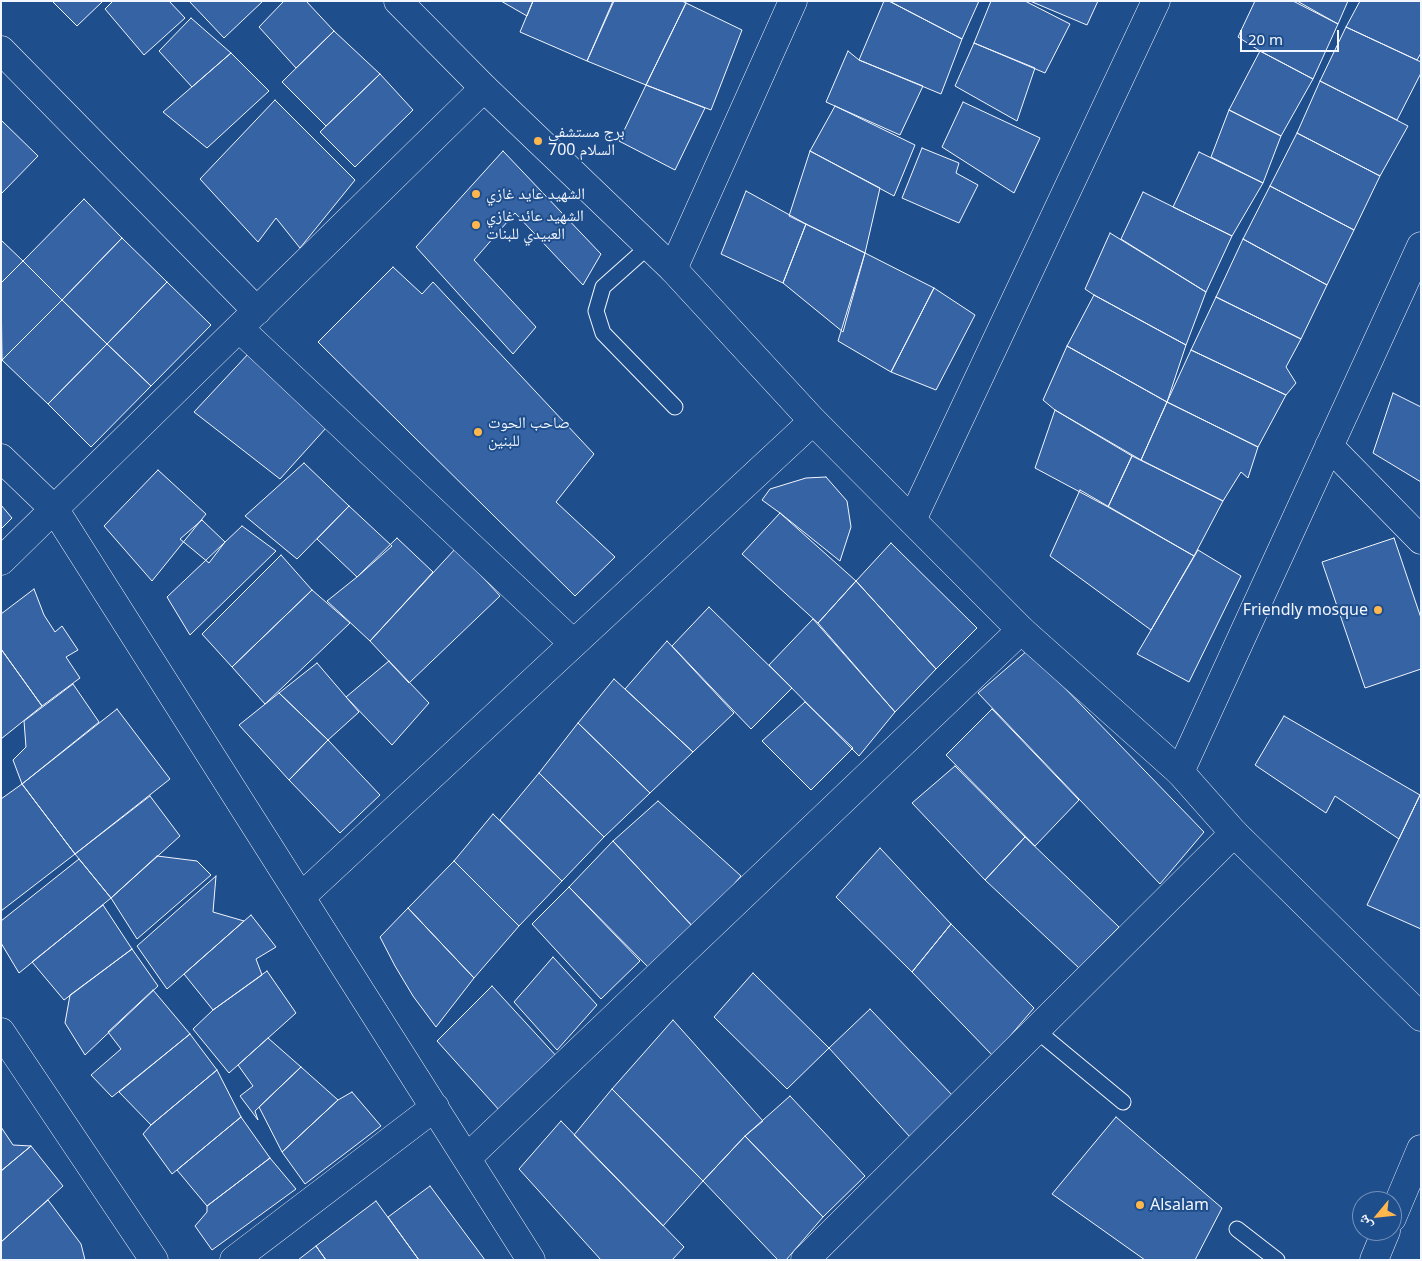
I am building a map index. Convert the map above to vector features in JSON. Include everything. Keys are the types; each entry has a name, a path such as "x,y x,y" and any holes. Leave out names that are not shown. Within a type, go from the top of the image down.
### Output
{"street":[{"path":"398,1 484,88 673,269 813,420 1021,630 1180,772 1234,833 1421,1017"},
{"path":"673,269 793,1"},
{"path":"912,520 1156,1"},
{"path":"1,50 248,320 573,643"},
{"path":"1,561 484,88"},
{"path":"1180,772 1421,246"},
{"path":"301,897 813,420"},
{"path":"1329,446 1421,540"},
{"path":"1,458 55,510 531,1260"},
{"path":"467,1158 1021,630"},
{"path":"805,1260 1234,833"},
{"path":"1,1032 154,1260"},
{"path":"234,1260 435,1107"},
{"path":"1402,1194 1421,1149"},
{"path":"1374,1260 1382,1241"}],"lane":[{"path":"649,246 603,287 596,311 603,333 675,407"},
{"path":"1036,1030 1123,1102"},
{"path":"1236,1229 1277,1260"}],"building":[{"path":"52,1 103,1 77,26"},
{"path":"113,1 169,1 185,18 144,55 105,9"},
{"path":"189,1 263,1 224,38"},
{"path":"284,1 306,1 334,31 296,68 259,27"},
{"path":"501,1 533,1 527,16"},
{"path":"533,1 614,1 587,61 520,32"},
{"path":"613,1 682,1 686,3 646,85 587,61"},
{"path":"884,1 889,1 962,39 941,94 859,60"},
{"path":"889,1 979,1 962,39"},
{"path":"991,1 1025,1 1070,24 1045,73 974,43"},
{"path":"1030,1 1098,1 1087,25"},
{"path":"1255,1 1293,1 1338,24 1313,79 1238,37"},
{"path":"1297,1 1348,1 1338,24"},
{"path":"1360,1 1421,1 1421,53 1417,60 1346,27"},
{"path":"686,3 742,30 711,110 646,85"},
{"path":"191,18 231,53 192,87 159,51"},
{"path":"1346,27 1421,62 1421,73 1397,120 1320,81"},
{"path":"334,31 380,74 326,126 282,82"},
{"path":"974,43 1035,68 1017,121 955,86"},
{"path":"848,51 859,60 923,86 900,135 826,102"},
{"path":"1260,51 1313,79 1281,136 1229,110"},
{"path":"231,53 269,91 207,148 163,112"},
{"path":"380,74 413,110 355,167 320,132"},
{"path":"1320,81 1408,126 1380,176 1297,133"},
{"path":"646,85 705,108 675,170 619,141"},
{"path":"275,100 355,180 300,248 276,218 258,242 200,179"},
{"path":"963,102 1040,138 1014,193 942,147"},
{"path":"835,106 915,145 894,196 810,151"},
{"path":"1229,110 1281,136 1263,183 1211,157"},
{"path":"1,120 38,156 1,194"},
{"path":"1297,133 1380,176 1354,230 1270,186"},
{"path":"922,148 959,163 956,173 978,185 959,223 902,198"},
{"path":"503,151 601,254 583,285 515,213 474,260 536,327 513,354 416,247"},
{"path":"810,151 880,188 865,253 789,216"},
{"path":"1199,152 1263,183 1232,236 1173,207"},
{"path":"1270,186 1354,230 1327,285 1243,239"},
{"path":"746,191 806,224 783,283 721,254"},
{"path":"1143,192 1232,236 1206,292 1121,239"},
{"path":"84,199 122,238 62,300 23,261"},
{"path":"806,224 865,253 843,332 783,283"},
{"path":"1110,233 1206,292 1186,345 1085,289"},
{"path":"122,238 167,282 107,344 62,300"},
{"path":"1243,239 1327,285 1301,339 1216,297"},
{"path":"1,240 23,261 1,283"},
{"path":"865,253 934,288 891,372 838,341"},
{"path":"23,261 62,300 2,360 1,283"},
{"path":"393,267 422,294 433,282 594,454 556,502 615,557 575,596 318,342"},
{"path":"167,282 211,325 151,386 107,344"},
{"path":"934,288 975,315 936,390 891,372"},
{"path":"1094,295 1186,345 1167,402 1067,346"},
{"path":"1216,297 1301,339 1286,367 1296,383 1286,395 1191,350"},
{"path":"62,300 107,344 48,404 2,360"},
{"path":"107,344 151,386 91,447 48,404"},
{"path":"1067,346 1167,402 1141,460 1055,410 1043,400"},
{"path":"1191,350 1286,395 1258,447 1167,402"},
{"path":"250,352 326,428 280,479 194,412"},
{"path":"1393,393 1421,407 1421,482 1373,453"},
{"path":"1167,402 1258,447 1248,478 1241,472 1223,501 1141,460"},
{"path":"1055,410 1132,456 1108,507 1035,468"},
{"path":"1132,456 1223,501 1194,556 1108,507"},
{"path":"304,463 349,506 297,559 245,516"},
{"path":"158,470 206,514 152,581 104,526"},
{"path":"826,477 847,501 851,527 840,561 762,500 770,489 806,478"},
{"path":"1080,490 1194,556 1151,630 1050,556"},
{"path":"1,505 12,518 1,529"},
{"path":"349,506 392,546 357,577 317,539"},
{"path":"780,513 856,581 818,623 742,554"},
{"path":"202,520 225,542 209,563 180,539"},
{"path":"242,526 276,551 190,635 167,597"},
{"path":"397,538 433,572 370,641 327,601 357,577"},
{"path":"1394,538 1421,618 1421,669 1365,688 1322,562"},
{"path":"891,543 977,628 936,669 856,581"},
{"path":"456,548 500,596 409,683 370,641"},
{"path":"1198,550 1241,576 1189,682 1137,654"},
{"path":"281,555 312,590 232,667 202,634"},
{"path":"856,581 936,669 895,712 818,623"},
{"path":"34,589 44,615 55,632 62,626 78,650 66,657 80,678 42,706 1,649 1,614"},
{"path":"312,590 350,623 265,704 232,667"},
{"path":"709,607 792,688 751,729 672,646"},
{"path":"813,619 895,712 859,756 769,665"},
{"path":"667,641 734,713 693,752 625,689"},
{"path":"1,649 42,706 1,739"},
{"path":"1028,650 1204,832 1160,884 978,693"},
{"path":"389,661 429,703 392,745 346,697"},
{"path":"317,663 359,712 328,740 279,693"},
{"path":"614,679 693,752 650,793 578,723"},
{"path":"73,684 99,722 22,784 13,760 26,747 24,721"},
{"path":"279,693 328,740 289,780 239,725"},
{"path":"805,702 853,748 811,790 762,741"},
{"path":"117,709 170,779 75,854 22,784"},
{"path":"992,709 1079,800 1035,846 946,755"},
{"path":"1284,716 1420,795 1399,839 1335,796 1326,813 1255,765"},
{"path":"578,723 650,793 604,837 539,773"},
{"path":"328,740 380,795 340,833 289,780"},
{"path":"955,766 1025,837 985,880 912,803"},
{"path":"539,773 604,837 562,881 500,820"},
{"path":"22,784 75,854 1,911 1,799"},
{"path":"1421,793 1421,929 1367,905"},
{"path":"150,796 180,836 111,898 75,854"},
{"path":"658,801 741,876 695,929 613,841"},
{"path":"493,814 562,881 519,926 454,861"},
{"path":"1025,837 1119,927 1079,968 985,880"},
{"path":"613,841 695,929 649,968 569,887"},
{"path":"880,848 951,924 912,972 836,897"},
{"path":"157,856 197,861 211,875 137,939 111,898"},
{"path":"79,859 111,898 19,973 1,943 1,921"},
{"path":"454,861 519,926 474,978 408,908"},
{"path":"216,876 213,912 244,921 167,989 137,946"},
{"path":"569,887 640,961 601,999 532,924"},
{"path":"103,905 132,949 64,1000 32,962"},
{"path":"408,908 474,978 436,1027 413,996 380,937"},
{"path":"251,915 276,947 256,959 262,975 213,1010 184,974"},
{"path":"951,924 1034,1008 993,1056 912,972"},
{"path":"132,949 158,986 85,1055 65,1023 70,995"},
{"path":"553,957 597,1005 557,1050 514,1002"},
{"path":"267,971 296,1013 229,1073 193,1029 213,1010"},
{"path":"753,973 829,1048 787,1089 714,1017"},
{"path":"492,986 559,1059 500,1111 437,1041"},
{"path":"153,990 190,1034 112,1097 91,1075 121,1049 108,1032"},
{"path":"870,1009 953,1096 910,1137 829,1048"},
{"path":"673,1020 763,1121 745,1136 703,1181 612,1089"},
{"path":"190,1034 217,1070 151,1125 119,1092"},
{"path":"268,1038 301,1067 255,1111 258,1120 240,1096 253,1086 238,1065"},
{"path":"301,1067 338,1100 282,1152 259,1107"},
{"path":"217,1070 241,1117 172,1174 143,1134 151,1125"},
{"path":"612,1089 703,1181 663,1226 574,1135"},
{"path":"352,1092 381,1126 305,1184 282,1152 338,1100"},
{"path":"790,1096 865,1176 823,1217 745,1136"},
{"path":"241,1117 270,1158 207,1206 177,1170"},
{"path":"1116,1117 1222,1208 1195,1260 1145,1260 1052,1194"},
{"path":"561,1121 684,1247 672,1260 601,1260 519,1169"},
{"path":"1,1127 13,1145 31,1146 1,1171"},
{"path":"745,1136 823,1217 786,1260 778,1260 703,1181"},
{"path":"31,1146 63,1186 1,1242 1,1171"},
{"path":"270,1158 296,1189 212,1250 195,1226 207,1212 207,1206"},
{"path":"430,1186 485,1260 419,1260 388,1217"},
{"path":"48,1200 81,1244 85,1260 1,1260 1,1242"},
{"path":"376,1201 419,1260 326,1260 316,1246"},
{"path":"316,1246 326,1260 298,1260"}],"place":[{"name":"برج مستشفى السلام 700","path":"538,141"},
{"name":"الشهيد عايد غازي","path":"476,194"},
{"name":"الشهيد عائد غازي العبيدي للبنات","path":"476,225"},
{"name":"صاحب الحوت للبنين","path":"478,432"},
{"name":"Friendly mosque","path":"1378,610"},
{"name":"Alsalam","path":"1140,1205"}]}
